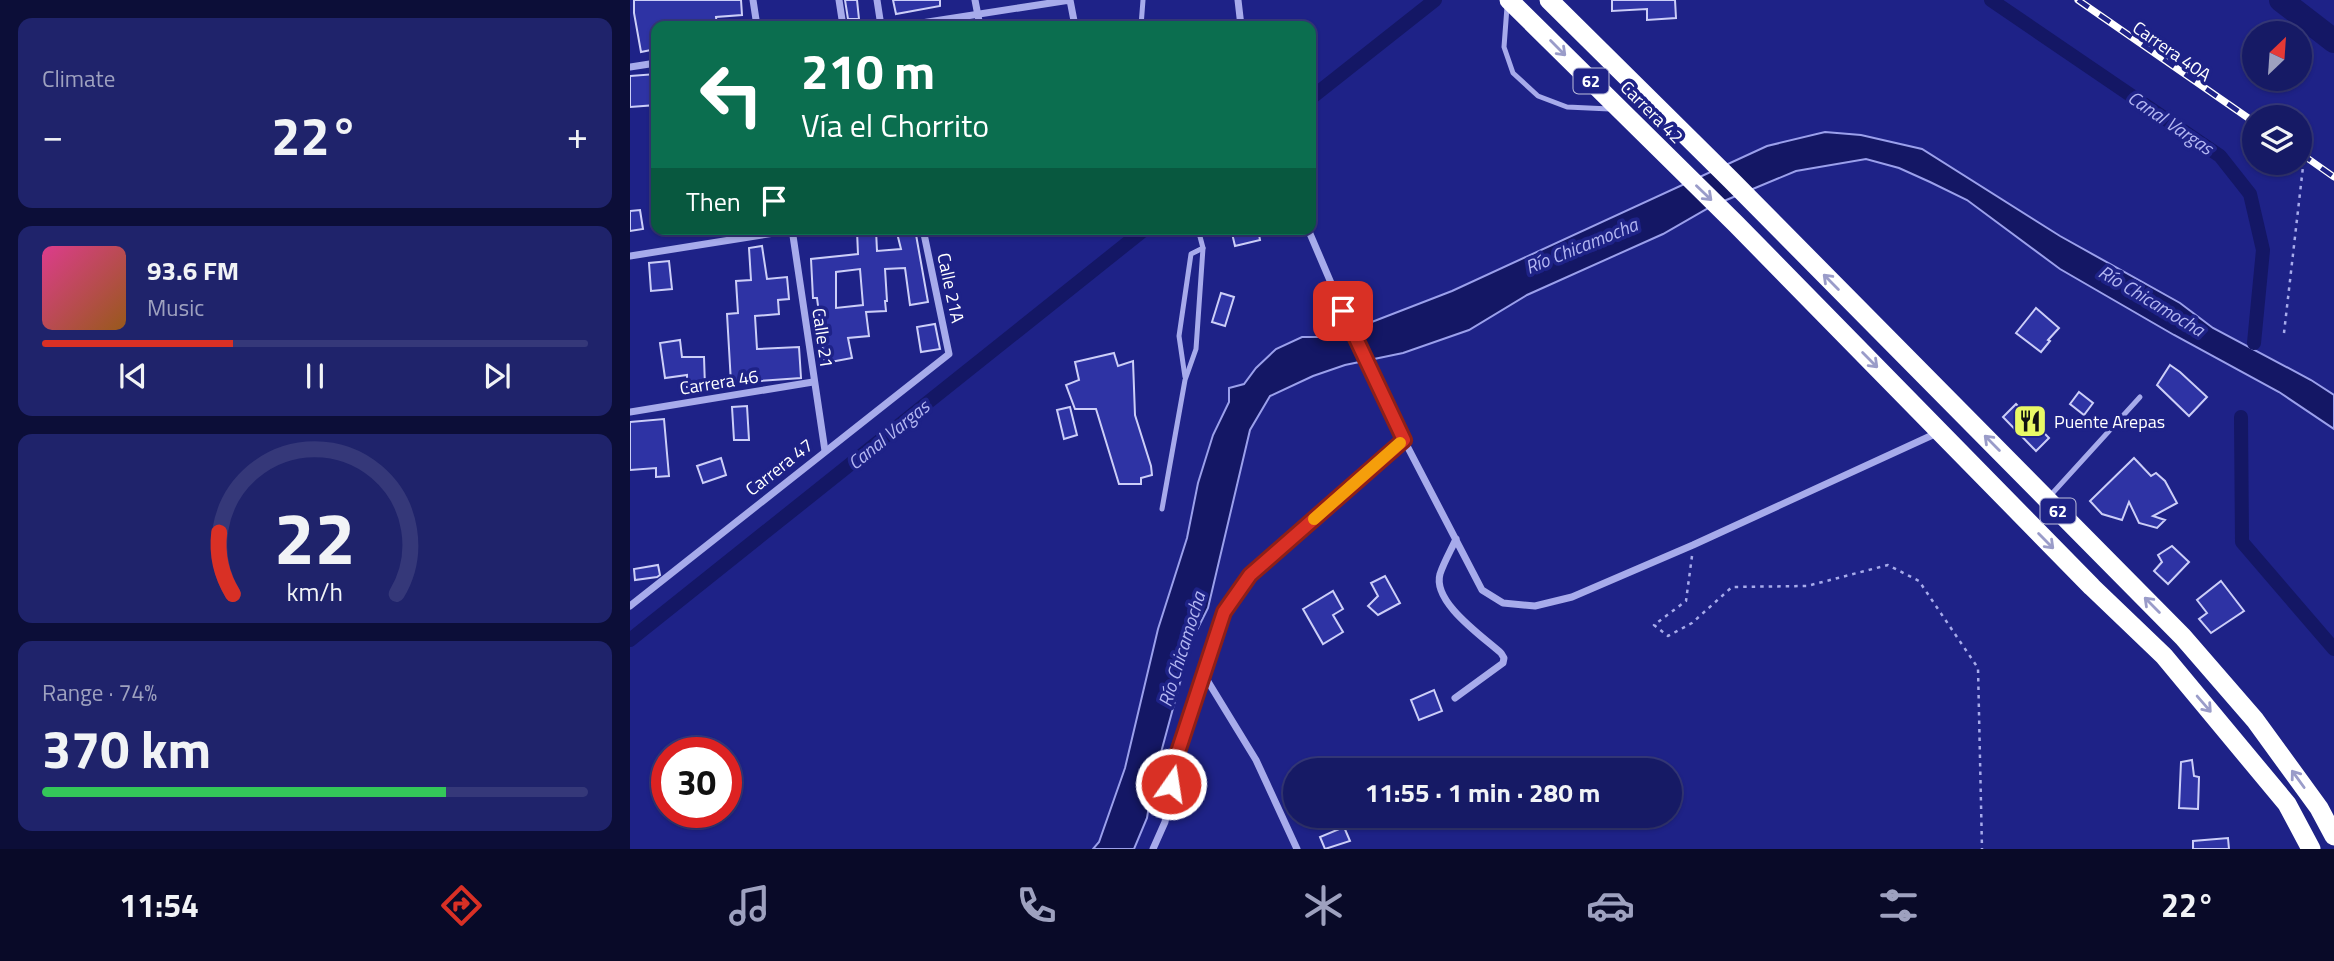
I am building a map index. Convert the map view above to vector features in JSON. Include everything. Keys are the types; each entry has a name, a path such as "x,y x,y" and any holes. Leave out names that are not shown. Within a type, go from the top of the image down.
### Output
{"highway":[{"name":"Carrera 42","path":"1508,0 1736,224 1941,432"},
{"name":"Carrera 42","path":"1549,0 2047,499"},
{"name":"62","path":"1941,432 2082,578 2164,656 2287,804 2311,849"},
{"name":"62","path":"2047,499 2183,637 2255,720 2319,808 2334,836"}],"street":[{"path":"753,0 756,21"},
{"path":"839,0 842,21"},
{"path":"877,0 880,21"},
{"path":"975,0 979,21"},
{"path":"940,21 1070,0 1074,21"},
{"path":"1238,0 1240,21"},
{"path":"630,67 651,64"},
{"path":"630,256 762,235"},
{"name":"Calle 21","path":"795,235 813,382 825,451"},
{"name":"Calle 21A","path":"924,235 949,354"},
{"path":"1311,235 1404,440 1482,590 1503,603 1535,606 1572,597 1941,432"},
{"name":"Carrera 47","path":"630,606 949,354"},
{"name":"Carrera 46","path":"630,412 813,382"},
{"path":"1153,849 1165,822 1174,764 1224,612 1250,575 1404,440"},
{"path":"1454,698 1503,663 1504,658 1456,613 1440,593 1440,576 1457,539"},
{"path":"1204,675 1256,760 1297,849"}],"lane":[{"path":"1142,21 1143,0"},
{"path":"1508,0 1504,47 1513,73 1538,96 1567,107 1620,110"},
{"path":"1162,509 1185,380 1196,349 1203,248 1200,235"},
{"path":"1185,380 1179,336 1191,254 1203,248"},
{"path":"2047,499 2140,397"}],"path":[{"name":"Carrera 40A","path":"2077,0 2242,115"},
{"path":"2284,333 2302,175"},
{"path":"1693,545 1686,601 1654,625 1668,636 1692,623 1732,587 1807,586 1888,565 1919,581 1978,668 1982,849"}],"water":[{"name":"Río Chicamocha","path":"1825,132 1861,135 1922,149 2060,236 2180,303 2213,328 2334,395 2334,429 2279,392 2060,269 1967,200 1930,182 1899,168 1866,159 1796,171 1712,206 1663,234 1527,295 1469,330 1403,353 1345,365 1270,396 1250,430 1208,608 1191,642 1153,782 1147,818 1134,849 1093,849 1099,842 1125,768 1158,629 1187,538 1198,483 1213,435 1229,402 1229,388 1244,384 1276,349 1302,337 1333,337 1452,291 1767,146"}],"building":[{"path":"634,0 741,0 742,15 716,17 716,21 651,21 651,50 641,52"},
{"path":"845,0 857,0 859,19 848,19"},
{"path":"893,0 940,0 940,6 896,14"},
{"path":"1612,0 1675,0 1676,18 1647,20 1647,9 1612,11"},
{"path":"651,74 651,105 630,107 630,76"},
{"path":"640,210 643,229 630,231 630,211"},
{"path":"857,235 876,235 877,251 901,249 898,235 916,235 928,302 910,305 905,268 885,269 886,311 866,312 869,336 848,338 852,358 825,363 817,298 813,298 811,259 858,254","holes":["860,269 863,305 836,308 836,272"]},
{"path":"1232,235 1259,235 1260,240 1235,246"},
{"path":"762,246 767,279 787,277 789,299 778,300 779,314 755,316 757,349 799,347 801,378 731,383 727,314 738,313 736,281 751,280 749,248"},
{"path":"669,261 672,289 651,291 649,263"},
{"path":"1221,293 1234,297 1225,326 1212,322"},
{"path":"2036,308 2059,328 2041,352 2016,333"},
{"path":"935,324 940,349 921,352 917,327"},
{"path":"680,340 682,357 704,357 705,387 687,387 687,375 665,378 660,343"},
{"path":"1114,353 1118,366 1133,361 1135,415 1152,475 1141,478 1141,484 1119,484 1096,409 1075,409 1066,385 1079,380 1075,362"},
{"path":"2170,365 2207,397 2189,416 2157,385"},
{"path":"2079,392 2093,403 2084,415 2070,404"},
{"path":"2016,404 2049,438 2036,451 2003,417"},
{"path":"747,406 749,440 734,440 732,407"},
{"path":"1070,407 1077,435 1064,439 1057,410"},
{"path":"664,419 669,476 656,477 656,468 630,470 630,422"},
{"path":"721,458 726,475 703,483 697,466"},
{"path":"2134,458 2151,476 2156,473 2165,481 2177,503 2153,516 2165,520 2157,528 2139,523 2129,502 2122,520 2102,514 2090,501"},
{"path":"2172,546 2189,562 2168,584 2154,571 2162,562 2158,555"},
{"path":"658,565 660,575 657,577 635,580 634,569"},
{"path":"1385,576 1400,603 1378,615 1368,606 1378,596 1371,583"},
{"path":"2221,581 2244,611 2211,633 2199,619 2207,613 2197,600"},
{"path":"1333,591 1343,609 1333,615 1343,632 1323,644 1303,609"},
{"path":"1434,690 1442,711 1419,720 1411,700"},
{"path":"2192,760 2194,776 2199,777 2198,809 2179,808 2181,762"},
{"path":"1344,828 1350,841 1325,849 1320,837"},
{"path":"2228,838 2229,849 2193,849 2193,841"}],"waterway":[{"name":"Canal Vargas","path":"1316,94 1435,0"},
{"name":"Canal Vargas","path":"1991,0 2220,156 2250,194 2263,250 2254,343"},
{"path":"2281,0 2334,41"},
{"name":"Canal Vargas","path":"630,640 1137,235"},
{"name":"Canal Vargas","path":"2241,417 2242,542 2334,649"}],"railway":[{"path":"2078,0 2242,114"},
{"path":"2312,161 2334,177"}],"slow traffic":[{"path":"1314,519 1400,443"}],"place":[{"name":"Puente Arepas","path":"2030,421"}],"route":[{"path":"1171,784 1174,764 1224,612 1250,575 1404,440 1343,311"}]}
